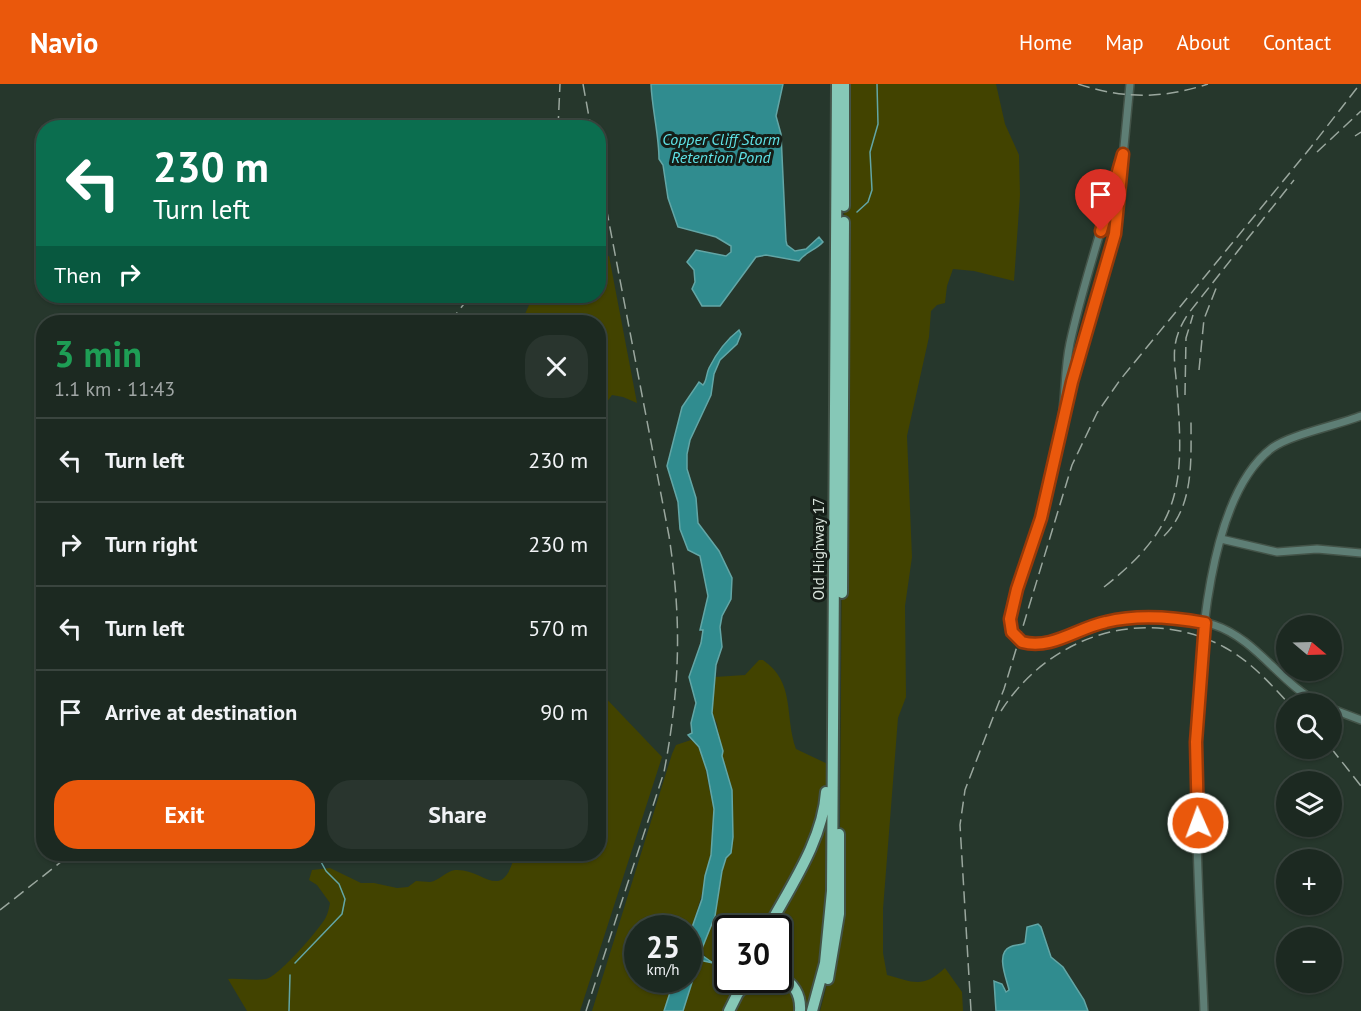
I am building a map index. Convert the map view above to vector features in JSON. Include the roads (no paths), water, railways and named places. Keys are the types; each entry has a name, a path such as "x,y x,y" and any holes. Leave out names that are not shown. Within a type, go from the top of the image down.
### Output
{"main road":[{"name":"Old Highway 17","path":"812,1011 822,976 831,916 837,84"},
{"name":"Old Highway 17","path":"819,1011 833,961 840,897 844,84"},
{"path":"775,915 820,823 832,769"},
{"path":"792,986 800,1001 800,1011"},
{"path":"721,1011 731,993"},
{"path":"729,1011 738,993"}],"street":[{"path":"1130,84 1115,234 1062,424 1041,518 1017,589 1010,619 1012,632 1017,640 1041,645 1098,624 1125,619 1162,617 1205,623 1234,636 1261,656 1303,693"},
{"path":"1062,424 1064,381 1070,345 1123,154"},
{"path":"1204,1011 1196,742 1205,623 1221,539 1238,492 1271,448 1282,441 1361,416"},
{"path":"1221,539 1277,552 1317,549 1361,553"},
{"path":"1342,713 1361,720"}],"water":[{"name":"Copper Cliff Storm Retention Pond","path":"651,84 783,84 776,116 781,134 787,245 795,251 806,249 819,237 823,242 799,261 766,255 756,257 720,306 702,306 692,289 695,282 694,270 687,262 696,250 726,256 731,252 731,246 716,237 678,227 668,198 663,165 659,159"},
{"path":"739,330 741,334 737,344 720,360 714,374 711,395 690,440 687,454 687,469 696,498 698,523 719,551 732,578 731,599 722,616 720,627 722,647 716,665 712,713 732,790 733,837 731,853 726,858 722,871 715,915 702,948 702,915 696,915 711,855 714,809 707,771 699,747 688,735 692,733 691,723 696,703 689,677 701,643 703,630 700,630 708,596 700,556 688,550 680,529 678,502 667,466 682,407 699,382 703,385 708,370 726,343"},
{"path":"1038,924 1051,957 1063,967 1084,1000 1088,1011 996,1011 994,981 1002,984 1006,992 1009,990 1003,967 1003,955 1010,947 1025,943 1027,927"},
{"path":"702,954 703,956 713,963 702,961"},
{"path":"670,993 689,993 683,1011 664,1011"}],"waterway":[{"path":"857,212 868,202 872,190 870,152 878,124 877,84"},
{"path":"295,963 342,914 345,899 339,884 326,871 321,861"},
{"path":"289,1011 290,975"}],"railway":[{"path":"558,120 560,84"},
{"path":"583,84 590,120"},
{"path":"1078,84 1127,95 1159,95 1208,84"},
{"path":"971,1011 960,825 965,790 1004,689 1072,465 1097,413 1120,380 1360,84"},
{"path":"1317,152 1361,111"},
{"path":"1355,136 1361,132"},
{"path":"1104,587 1130,565 1150,543 1164,522 1173,500 1180,451 1175,349 1182,324 1294,180"},
{"path":"586,1011 664,772 673,712 677,654 676,597 669,536 606,207"},
{"path":"1199,370 1204,319 1217,286"},
{"path":"455,315 465,303"},
{"path":"1185,395 1186,338 1193,315"},
{"path":"1164,536 1174,524 1186,497 1189,482 1191,422"},
{"path":"1001,711 1021,685 1045,663 1071,646 1100,635 1131,629 1162,628 1193,634 1224,647 1251,665 1278,693"},
{"path":"1340,759 1361,786"},
{"path":"0,910 62,861"}]}
